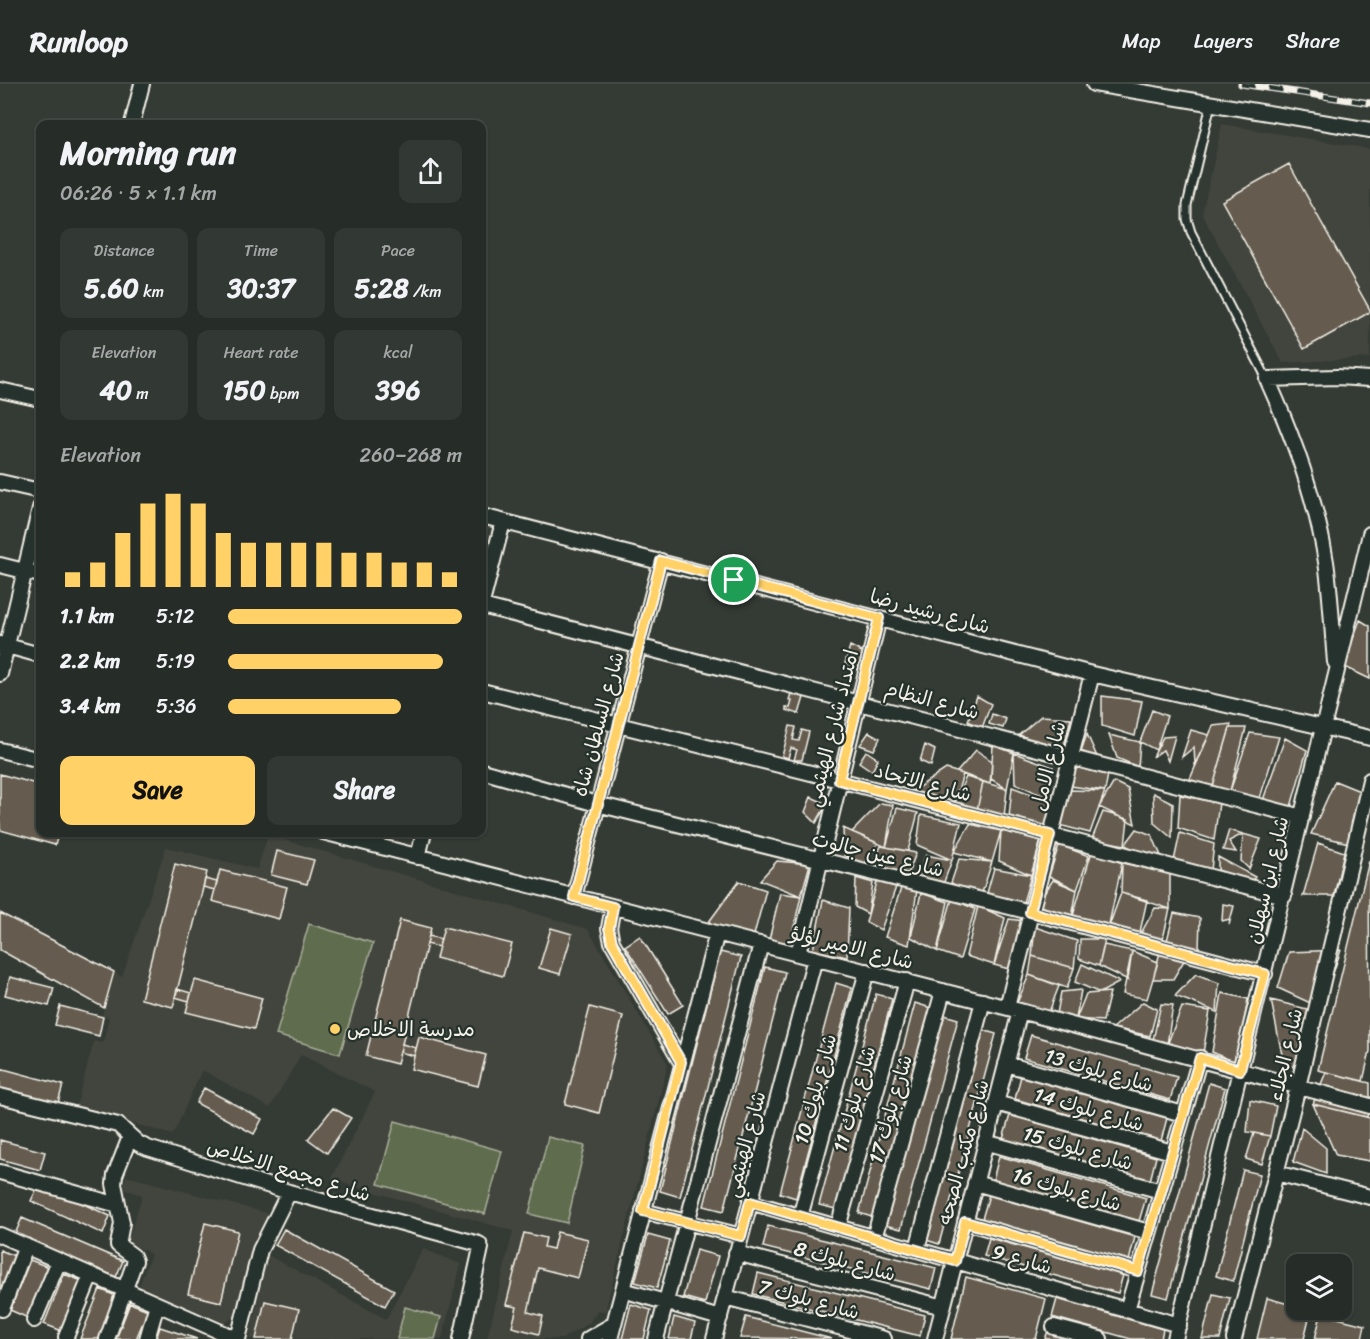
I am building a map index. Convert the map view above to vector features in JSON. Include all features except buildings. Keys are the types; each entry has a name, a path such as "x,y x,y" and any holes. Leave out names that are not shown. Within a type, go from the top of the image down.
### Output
{"street":[{"path":"133,120 142,84"},
{"path":"1094,84 1370,130"},
{"path":"1336,673 1330,598 1318,523 1297,449 1268,379 1337,377 1370,379"},
{"path":"0,390 36,398"},
{"path":"0,482 36,490"},
{"name":"شارع رشيد رضا","path":"486,517 1092,674 1370,738"},
{"path":"486,588 503,522"},
{"path":"0,674 3,645 36,525"},
{"name":"شارع ابن سهلان","path":"1175,1339 1370,534"},
{"name":"شارع السلطان شاه","path":"574,897 661,561"},
{"path":"0,565 36,574"},
{"name":"شارع النظام","path":"486,605 1302,817"},
{"name":"امتداد شارع الهيثمي","path":"798,954 879,618"},
{"path":"3,645 36,654"},
{"name":"شارع الامل","path":"1014,1009 1030,912 1092,674"},
{"name":"شارع الاتحاد","path":"486,692 839,780 1284,896"},
{"path":"0,750 36,759"},
{"name":"شارع عين جالوت","path":"486,772 597,804 1030,912 1265,974"},
{"name":"شارع الجلاء","path":"1234,1339 1298,1087 1370,780"},
{"name":"شارع الامير لؤلؤ","path":"342,837 907,981 1200,1058 1370,1106"},
{"path":"418,857 423,837"},
{"path":"613,907 609,928 612,942 681,1062"},
{"path":"610,1339 681,1062 717,933"},
{"path":"656,1339 761,944"},
{"name":"شارع الهيثمي","path":"714,1339 815,958"},
{"name":"شارع بلوك 10","path":"800,1217 867,971"},
{"name":"شارع بلوك 11","path":"838,1227 907,981"},
{"name":"شارع بلوك 17","path":"874,1238 943,991"},
{"path":"917,1248 982,1001"},
{"name":"شارع مكتب الصحه","path":"935,1339 1006,1064 1014,1009"},
{"path":"1127,1310 1200,1058"},
{"name":"شارع بلوك 13","path":"1006,1064 1183,1114"},
{"name":"شارع مجمع الاخلاص","path":"0,1096 118,1125 130,1137 148,1148 290,1192 479,1244 482,1248 461,1339"},
{"name":"شارع بلوك 14","path":"996,1103 1172,1152"},
{"path":"107,1339 135,1261 133,1256 118,1245 122,1222 114,1193 115,1175 130,1137"},
{"name":"شارع بلوك 15","path":"986,1142 1161,1191"},
{"path":"0,1172 118,1205"},
{"path":"1276,1173 1370,1197"},
{"name":"شارع بلوك 16","path":"975,1183 1149,1232"},
{"path":"1,1238 26,1246 238,1339 260,1250 290,1192"},
{"name":"شارع 9","path":"750,1202 917,1248 1179,1325"},
{"path":"643,1211 741,1236"},
{"path":"965,1222 1138,1271"},
{"path":"2,1309 26,1246"},
{"name":"شارع بلوك 8","path":"736,1253 943,1307"},
{"path":"34,1320 59,1261"},
{"path":"66,1337 91,1275"},
{"path":"623,1290 720,1318"},
{"name":"شارع بلوك 7","path":"725,1297 884,1339"},
{"path":"147,1339 157,1304"},
{"path":"588,1339 614,1324"},
{"path":"1054,1327 1100,1339"}],"lane":[{"path":"1211,104 1187,205 1187,219 1191,232 1268,379"}],"shaded area":[{"path":"1222,124 1370,149 1370,358 1283,363 1202,214"},
{"name":"مدرسة الاخلاص","path":"267,837 275,837 588,929 668,1064 605,1312 598,1310 589,1323 562,1339 487,1339 513,1231 331,1180 375,1092 301,1055 270,1108 202,1070 173,1135 76,1107 94,1041 103,1043 109,1018 102,1015 114,972 122,977 166,847 257,869"},
{"path":"126,1176 267,1213 256,1238 234,1317 225,1323 139,1286 151,1254 128,1242 142,1195 123,1189"},
{"path":"423,1249 461,1264 442,1339 249,1339 268,1255 386,1319"}],"green space":[{"path":"309,924 373,943 340,1054 276,1035"},
{"path":"395,1121 502,1151 485,1214 378,1184"},
{"path":"548,1137 585,1146 567,1223 529,1214"},
{"path":"405,1307 441,1317 435,1339 397,1339"}],"railway":[{"path":"1241,84 1370,103"}],"place":[{"name":"مدرسة الاخلاص","path":"335,1029"}],"route":[{"path":"661,561 734,580 879,618 839,780 1050,835 1030,912 1265,974 1240,1070 1200,1058 1138,1271 965,1222 955,1261 917,1248 750,1202 741,1236 643,1211 681,1062 612,942 609,928 613,907 574,897 661,561"}]}
